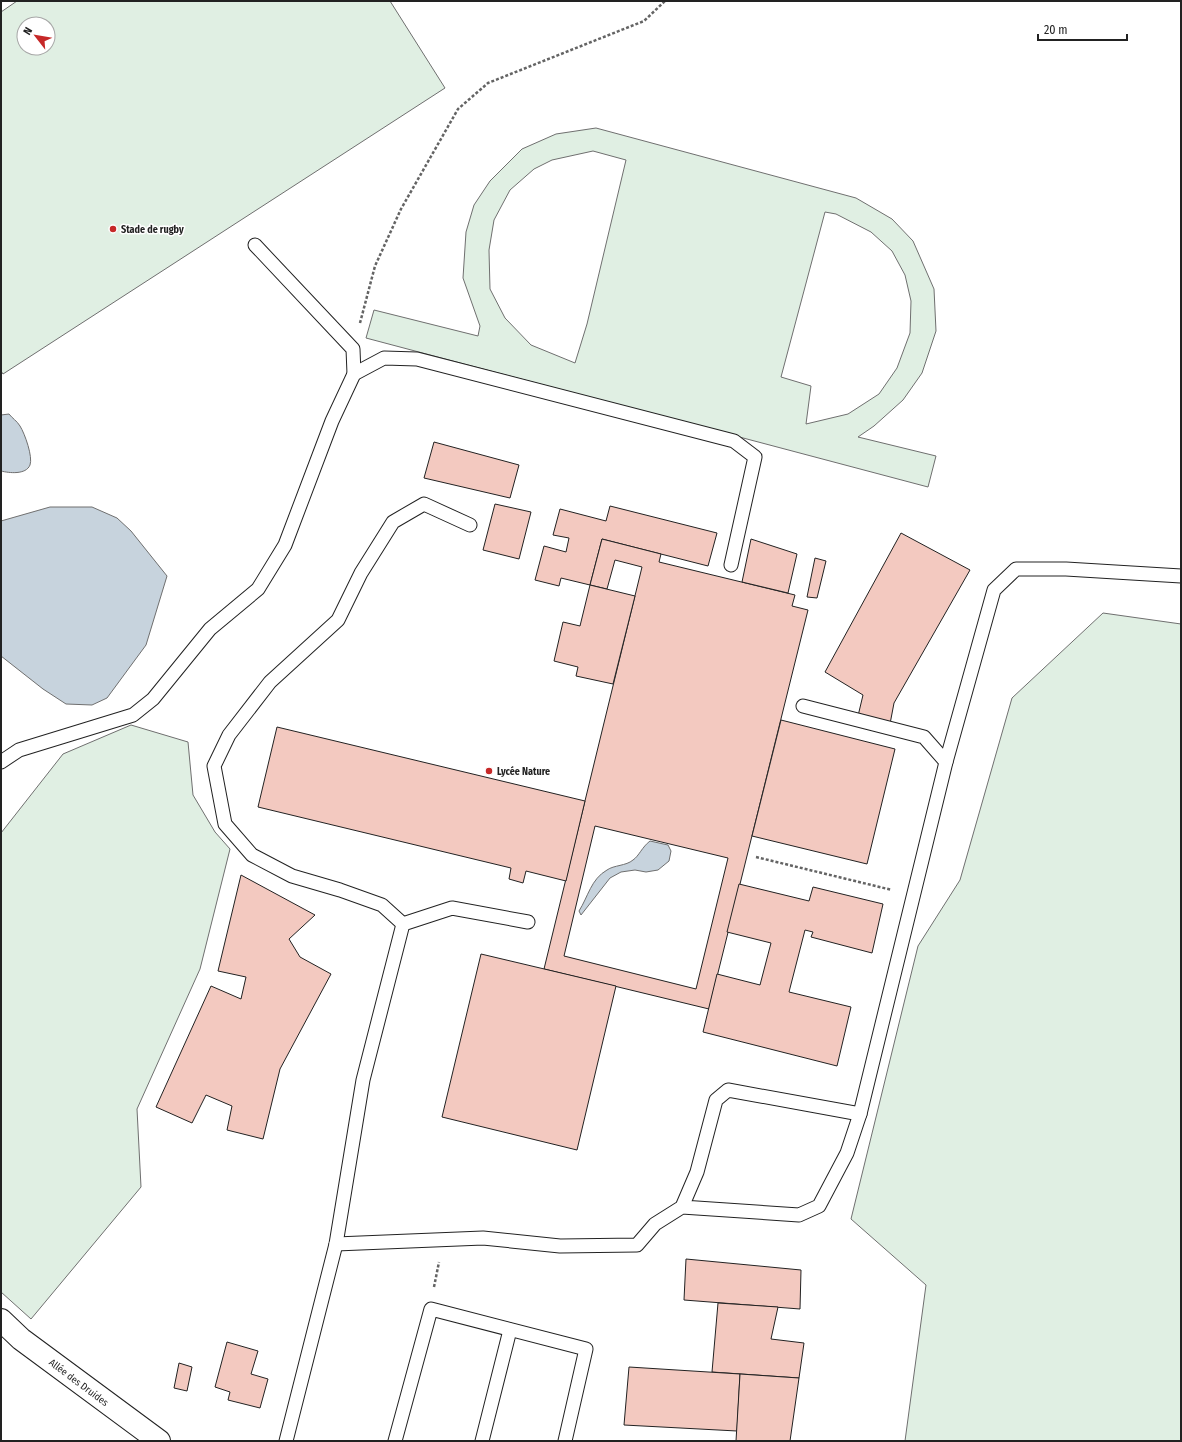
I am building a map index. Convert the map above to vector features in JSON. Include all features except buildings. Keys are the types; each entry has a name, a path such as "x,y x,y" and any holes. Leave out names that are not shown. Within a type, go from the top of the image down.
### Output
{"street":[{"name":"Allée des Druides","path":"1,1320 21,1339 159,1441"}],"lane":[{"path":"1,762 19,750 133,715 153,699 210,629 258,589 285,545 332,421 354,374 354,349 255,245"},
{"path":"354,374 384,358 417,359 734,441 755,457 731,565"},
{"path":"403,924 382,905 340,890 292,876 252,855 225,824 214,766 229,735 270,682 338,620 360,573 393,522 424,504 470,525"},
{"path":"682,1207 799,1214 819,1206 847,1153 860,1114 946,762 994,590 1016,569 1066,569 1181,576"},
{"path":"803,706 924,738 946,762"},
{"path":"403,924 452,908 528,922"},
{"path":"286,1441 336,1244 363,1080 403,924"},
{"path":"336,1244 483,1238 560,1246 637,1245 655,1224 682,1207 697,1172 716,1100 728,1090 860,1114"},
{"path":"395,1441 431,1309 586,1349 565,1441"},
{"path":"482,1441 510,1330"}],"path":[{"path":"354,349 375,266 401,208 458,109 488,83 644,21 665,1"},
{"path":"756,857 914,895"},
{"path":"431,1309 442,1240"}],"green space":[{"name":"Stade de rugby","path":"17,1 390,1 445,88 3,374 1,371 1,12"},
{"path":"596,128 856,198 892,219 913,241 934,289 936,331 922,373 903,400 874,426 858,437 936,456 928,487 366,338 374,310 478,336 480,326 463,278 466,232 474,205 490,181 522,149 556,134","holes":["593,151 626,160 587,324 575,363 531,345 505,318 490,289 489,250 494,220 510,190 534,169 552,160","825,212 836,214 871,232 892,251 905,275 911,301 910,333 897,368 879,394 848,414 806,424 811,386 781,377"]},
{"path":"1103,613 1181,624 1181,1441 905,1441 926,1285 851,1219 918,946 960,880 1012,698"},
{"path":"131,725 188,742 193,795 215,832 230,849 200,969 137,1109 141,1187 31,1319 1,1292 1,833 63,754"}],"shaded area":[{"path":"9,414 20,426 29,451 31,461 30,465 21,472 13,473 1,471 1,415"},
{"path":"50,507 92,507 117,518 131,531 167,576 146,645 107,698 92,705 66,704 43,689 1,656 1,521"},
{"path":"650,841 668,845 671,851 669,861 658,870 646,872 635,870 621,872 610,878 581,915 579,911 597,878 610,868 633,860"}],"place":[{"name":"Stade de rugby","path":"113,229"},
{"name":"Lycée Nature","path":"489,771"}]}
